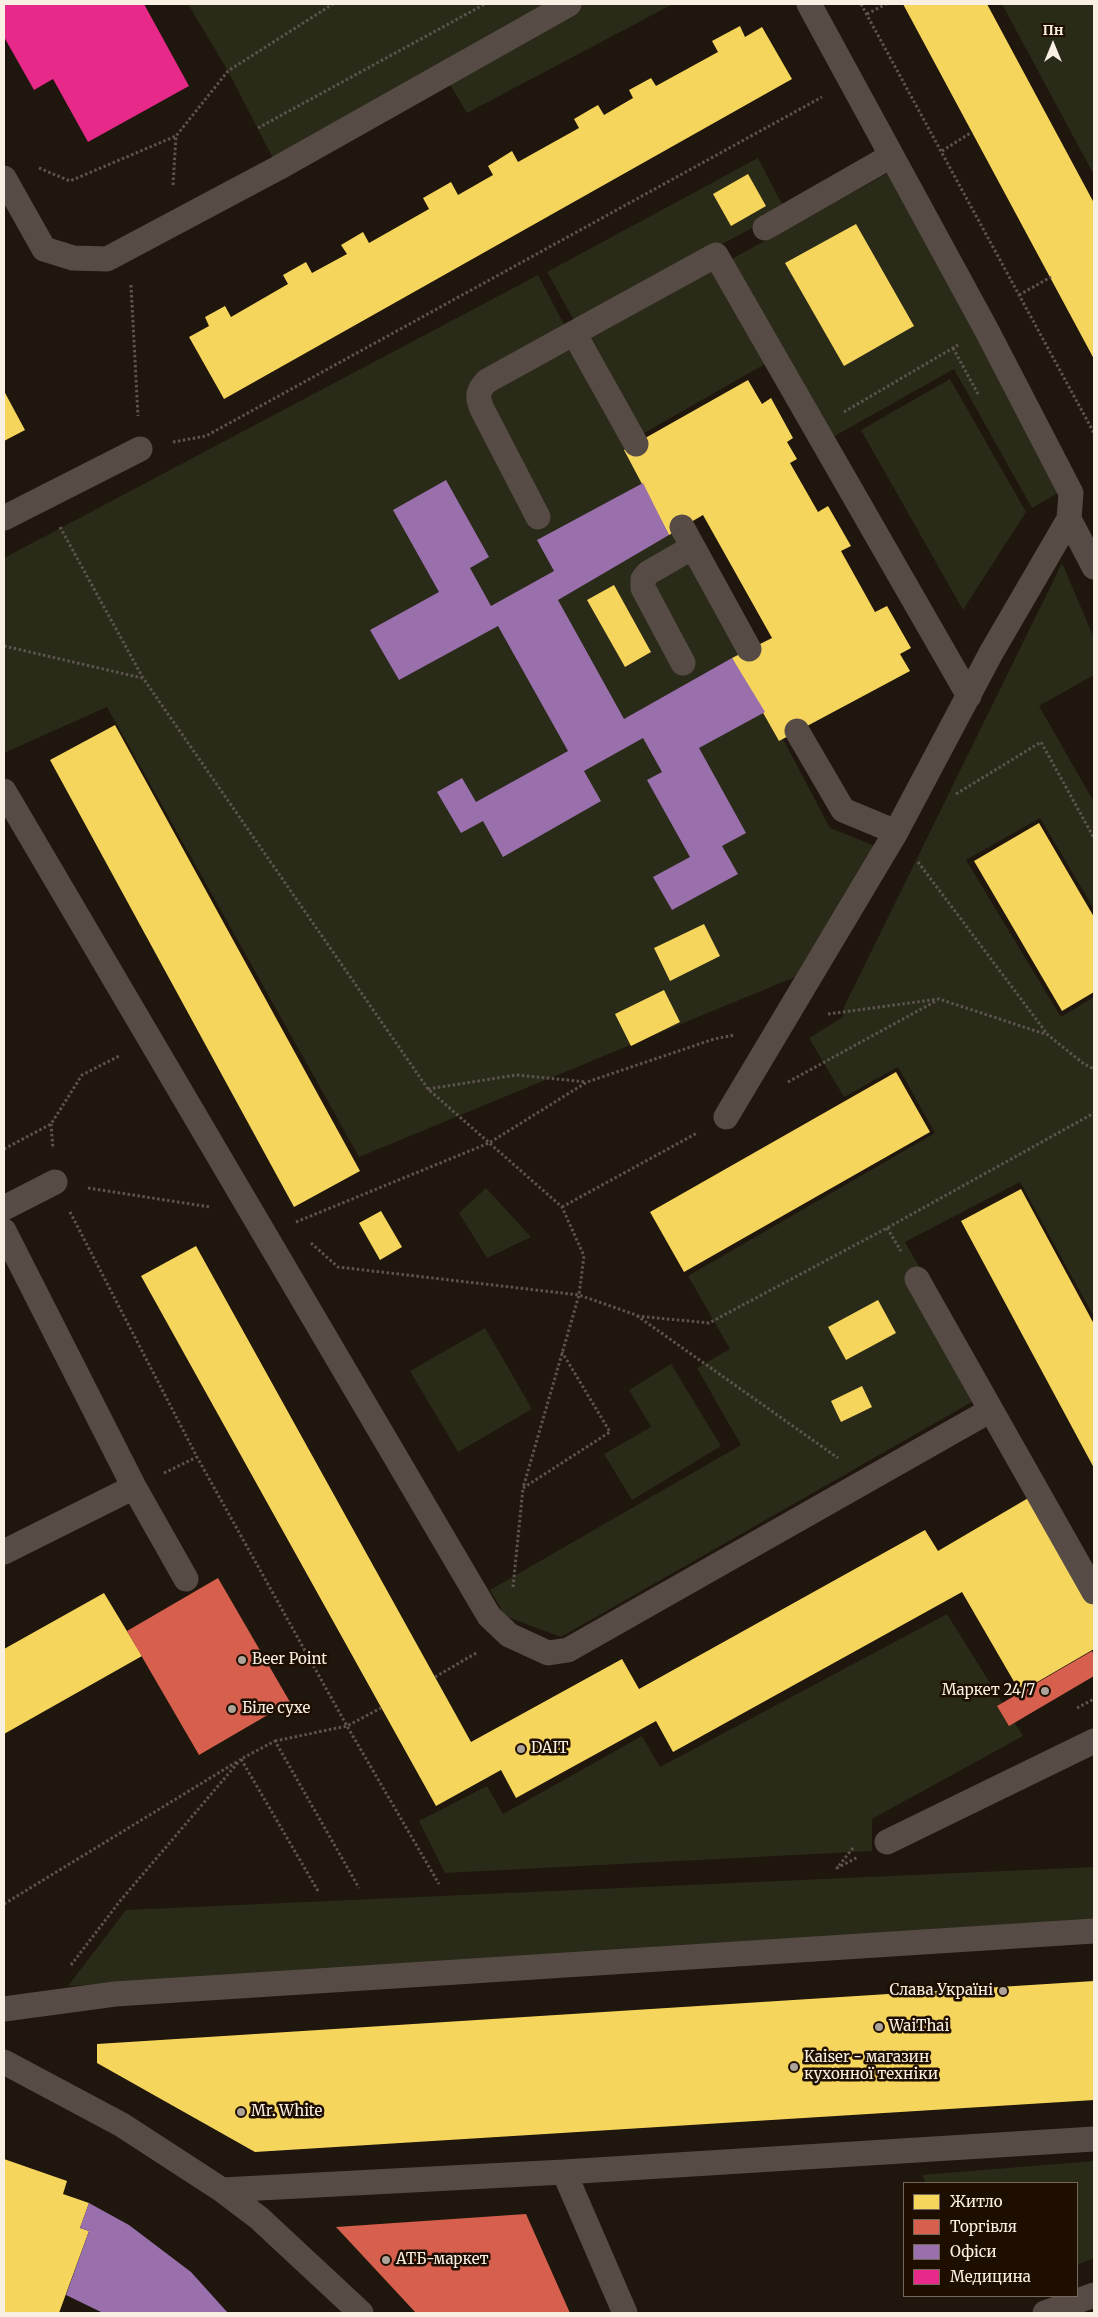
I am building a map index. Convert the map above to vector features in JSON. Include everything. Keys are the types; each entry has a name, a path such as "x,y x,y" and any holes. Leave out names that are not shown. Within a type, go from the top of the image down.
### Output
{"lane":[{"path":"4,178 44,249 73,258 107,259 445,75 569,4"},
{"path":"726,1117 896,832 970,696 991,652 1069,519 1071,494 986,329 809,4"},
{"path":"765,228 891,156"},
{"path":"538,517 482,409 478,399 479,389 487,381 716,256 970,696"},
{"path":"574,333 636,444"},
{"path":"4,518 140,449"},
{"path":"1069,519 1094,567"},
{"path":"682,663 643,588 644,579 648,573 687,537 749,649"},
{"path":"797,731 843,810 896,832"},
{"path":"4,791 488,1616 509,1635 548,1653 568,1650 991,1410"},
{"path":"4,1208 55,1182"},
{"path":"4,1231 134,1488 186,1579"},
{"path":"917,1280 1094,1592"},
{"path":"4,1552 134,1488"},
{"path":"886,1842 1094,1741"},
{"path":"4,2008 115,1994 1094,1931"},
{"path":"4,2062 122,2125 222,2190 259,2218 361,2313"},
{"path":"222,2190 564,2172 1094,2139"},
{"path":"564,2172 625,2313"},
{"path":"1045,2313 1094,2295"}],"path":[{"path":"37,167 70,181 176,136 228,70 333,4"},
{"path":"258,128 485,4"},
{"path":"861,4 1094,433"},
{"path":"867,14 886,4"},
{"path":"130,277 140,449 206,436 851,81"},
{"path":"942,152 972,132"},
{"path":"170,226 176,136"},
{"path":"1018,295 1051,277"},
{"path":"840,415 986,329"},
{"path":"953,348 981,399"},
{"path":"56,520 143,678 428,1089 562,1207 584,1256 579,1295 523,1488 509,1635 435,1676"},
{"path":"4,646 143,678"},
{"path":"952,797 1041,742 1094,838"},
{"path":"896,832 1048,1035 1084,1064 1094,1069"},
{"path":"823,1016 939,999 1048,1035"},
{"path":"291,1224 489,1144 587,1082 714,1039 741,1034"},
{"path":"4,1149 51,1124 82,1076 150,1039"},
{"path":"428,1089 516,1075 587,1082"},
{"path":"304,1237 338,1267 579,1295 636,1316 709,1323 896,1223 1094,1113"},
{"path":"51,1124 55,1182 197,1457 347,1726 439,1884"},
{"path":"55,1182 252,1214"},
{"path":"636,1316 870,1480"},
{"path":"523,1488 610,1432 562,1352"},
{"path":"4,1904 275,1741 347,1726 381,1708"},
{"path":"275,1741 359,1888"},
{"path":"241,1760 318,1891"},
{"path":"120,1901 241,1760"}],"shaded area":[{"path":"188,4 673,4 467,113 445,76 278,168 228,71"},
{"path":"1002,4 1094,4 1094,175"},
{"path":"758,158 785,210 704,254 765,364 639,436 547,272"},
{"path":"888,173 1065,489 1032,508 954,369 831,438 730,260"},
{"path":"538,275 830,828 875,846 795,977 359,1157 107,707 4,753 4,558"},
{"path":"950,379 1026,512 963,610 861,430"},
{"path":"1062,563 1094,638 1094,675 1039,706 1094,802 1094,909 1040,818 966,860 1061,1017 1094,997 1094,1317 1020,1182 905,1242 991,1391 561,1637 505,1616 490,1590 741,1445 697,1368 730,1349 688,1276 935,1133 898,1067 844,1097 809,1038 843,1017 844,1007"},
{"path":"486,1188 531,1237 487,1258 459,1213"},
{"path":"485,1328 532,1409 458,1452 410,1371"},
{"path":"671,1364 721,1446 632,1500 604,1454 651,1427 629,1390"},
{"path":"947,1614 1023,1736 872,1819 872,1851 445,1873 419,1821 487,1786 503,1814 642,1736 660,1767"},
{"path":"1094,1867 1094,1923 68,1986 126,1910"},
{"path":"1094,2161 1094,2258 1078,2265 1078,2182 926,2182 922,2175"}],"building: Житло":[{"path":"903,4 987,4 1094,203 1094,359"},
{"path":"740,26 745,37 762,27 792,79 224,399 189,337 209,326 205,317 225,306 231,317 288,284 283,275 306,262 312,273 347,254 341,245 363,232 369,243 429,209 423,198 451,182 458,195 493,175 488,166 512,151 518,162 579,128 574,119 598,105 604,115 633,98 629,90 651,78 656,86 718,52 712,41"},
{"path":"748,174 766,206 731,226 713,194"},
{"path":"856,224 914,326 844,366 785,263"},
{"path":"748,380 762,404 771,398 793,438 787,442 797,459 790,463 818,512 828,506 851,546 841,551 875,612 887,606 911,648 900,654 910,671 779,741 732,658 772,638 703,515 669,535 624,450"},
{"path":"4,391 25,430 4,441"},
{"path":"614,585 651,652 625,667 587,600"},
{"path":"115,725 360,1171 294,1207 50,760"},
{"path":"1039,823 1094,917 1094,992 1062,1011 974,861"},
{"path":"704,924 720,956 670,981 654,948"},
{"path":"664,990 680,1022 631,1046 615,1014"},
{"path":"896,1072 930,1132 684,1272 650,1212"},
{"path":"1021,1189 1094,1324 1094,1468 961,1221"},
{"path":"381,1211 402,1247 380,1260 359,1223"},
{"path":"196,1246 471,1742 622,1659 639,1689 925,1530 938,1551 1030,1497 1094,1605 1094,1649 1020,1692 962,1592 673,1752 656,1721 516,1798 501,1770 436,1806 141,1276"},
{"path":"878,1300 896,1333 846,1360 828,1327"},
{"path":"862,1386 872,1407 841,1422 831,1401"},
{"path":"104,1593 142,1656 4,1734 4,1649"},
{"path":"1094,1981 1094,2100 255,2152 97,2063 97,2044"},
{"path":"4,2159 67,2181 63,2194 89,2203 80,2228 89,2231 59,2313 4,2313"}],"building: Торгівля":[{"path":"218,1578 290,1702 199,1755 127,1631"},
{"path":"1092,1651 1094,1655 1094,1676 1009,1726 997,1706"},
{"path":"526,2214 570,2313 416,2313 336,2227"}],"building: Офіси":[{"path":"446,480 489,557 470,568 491,606 554,571 537,540 643,483 669,535 558,600 624,719 732,658 765,712 699,748 746,833 722,846 738,874 672,910 653,877 690,857 647,780 662,772 643,738 584,771 601,801 503,857 483,821 461,833 437,792 462,778 476,802 568,751 498,626 399,680 370,630 439,592 393,510"},
{"path":"89,2203 129,2225 191,2272 228,2313 103,2313 66,2295 89,2231 80,2228"}],"building: Медицина":[{"path":"4,4 144,4 189,86 88,142 53,79 34,90 4,37"}],"place":[{"name":"Beer Point","path":"242,1660"},
{"name":"Маркет 24/7","path":"1045,1691"},
{"name":"Біле сухе","path":"232,1709"},
{"name":"DAIT","path":"521,1749"},
{"name":"Слава Україні","path":"1003,1991"},
{"name":"WaiThai","path":"879,2027"},
{"name":"Kaiser - магазин кухонної техніки","path":"794,2067"},
{"name":"Mr. White","path":"241,2112"},
{"name":"АТБ-маркет","path":"386,2260"}]}
